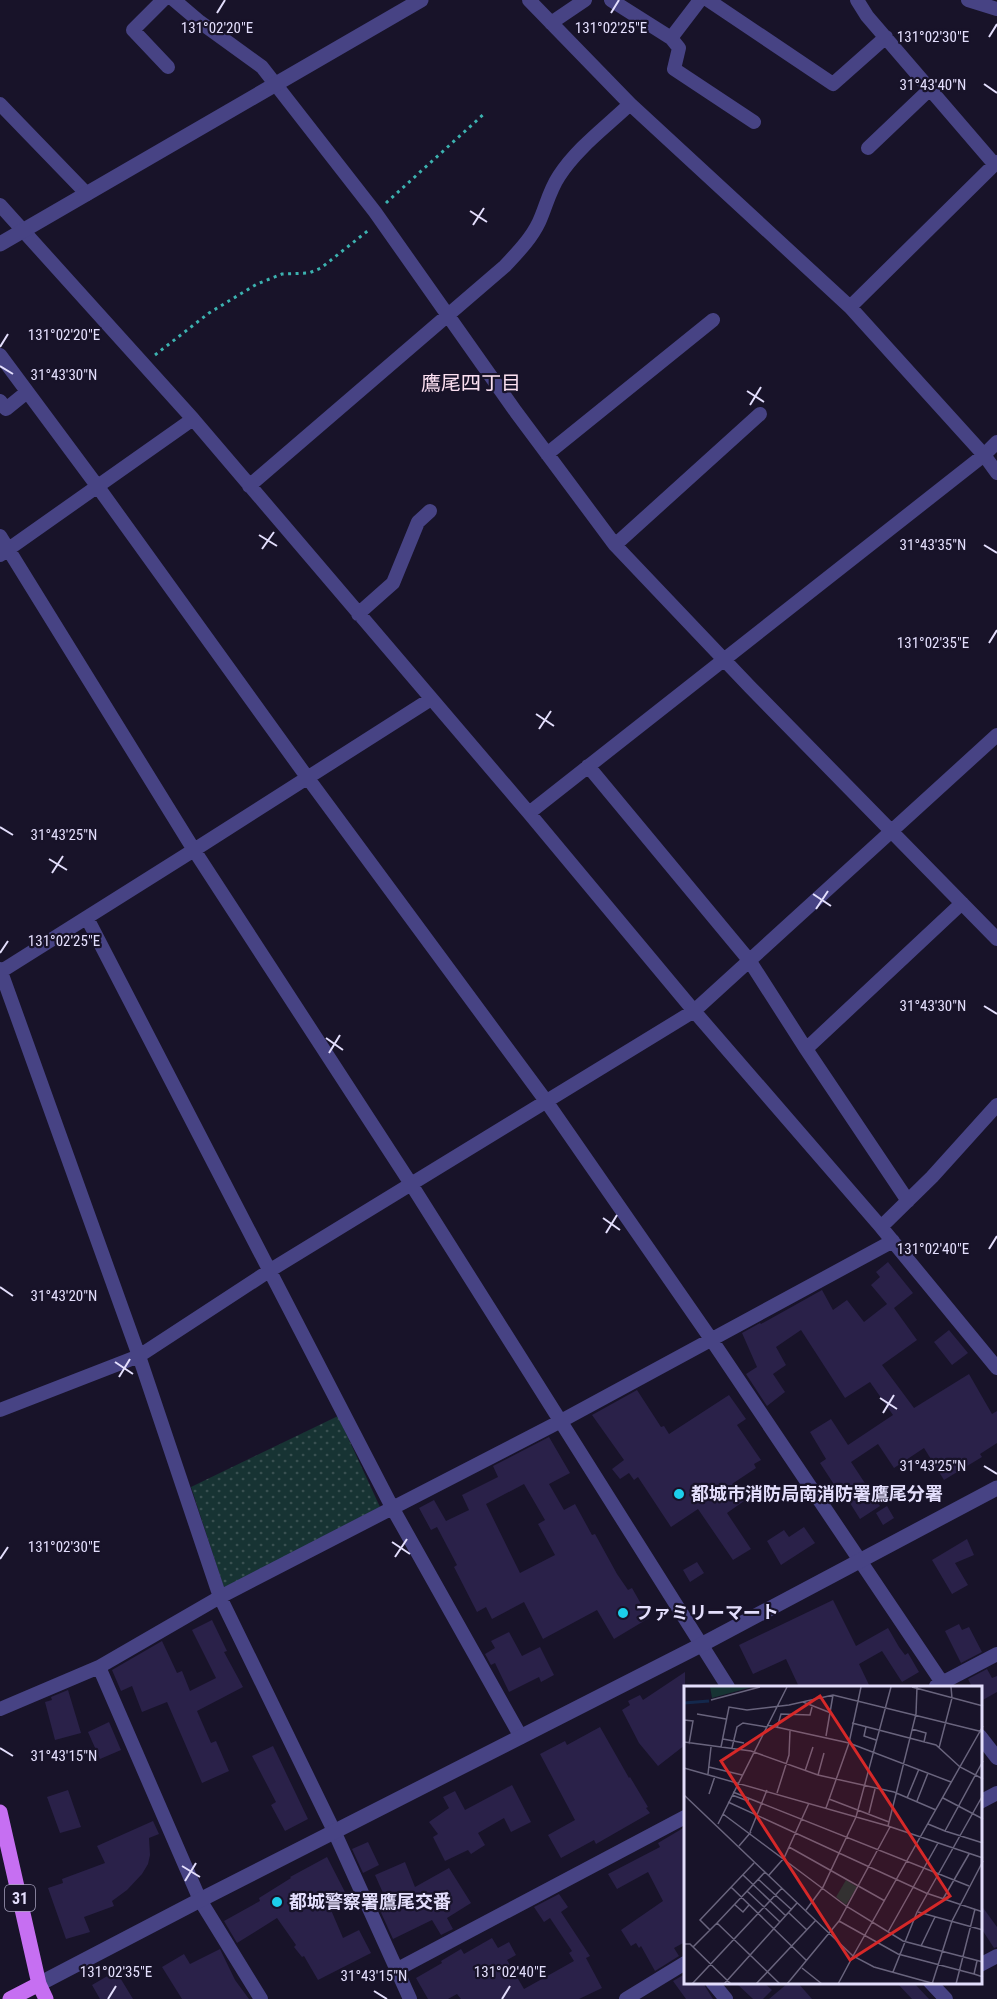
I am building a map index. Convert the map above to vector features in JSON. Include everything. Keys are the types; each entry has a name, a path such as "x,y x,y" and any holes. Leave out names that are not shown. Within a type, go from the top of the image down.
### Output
{"main road":[{"name":"31","path":"0,1812 39,1984 46,1999"},
{"path":"10,1999 39,1984"}],"street":[{"path":"163,0 133,30 168,67"},
{"path":"174,0 262,67 378,216 547,454 615,544 997,939"},
{"path":"0,244 421,0"},
{"path":"528,0 630,104 850,307 984,455 997,473"},
{"path":"551,23 585,0"},
{"path":"611,0 670,38 679,48 674,69 754,122"},
{"path":"670,38 700,0"},
{"path":"708,0 834,84 886,38"},
{"path":"850,307 996,163 867,16 857,0"},
{"path":"968,0 997,9"},
{"path":"868,148 930,89"},
{"path":"0,104 87,194"},
{"path":"249,486 505,266 524,245 538,223 548,194 559,175 576,154 630,104"},
{"path":"0,205 193,419 529,813 694,1011 893,1241 997,1368"},
{"path":"547,454 713,320"},
{"path":"0,355 546,1101 711,1339 860,1561 940,1686 997,1654"},
{"path":"0,401 6,409 27,392"},
{"path":"615,544 760,414"},
{"path":"4,552 193,419"},
{"path":"529,813 984,455 997,442"},
{"path":"358,614 393,583 418,522 430,511"},
{"path":"0,536 4,552 411,1184 727,1686"},
{"path":"410,1999 334,1832 220,1597 139,1356 0,971 431,699"},
{"path":"0,1410 139,1356 269,1271 694,1011 997,735"},
{"path":"588,766 749,960 908,1201"},
{"path":"806,1049 962,903"},
{"path":"87,918 393,1509 521,1737"},
{"path":"881,1227 933,1177 997,1105"},
{"path":"0,1709 99,1667 220,1597 561,1421 893,1241"},
{"path":"39,1984 701,1645 997,1488"},
{"path":"99,1667 200,1900 261,1999"},
{"path":"982,1737 997,1758"},
{"path":"982,1801 997,1793"},
{"path":"396,1970 684,1818"},
{"path":"982,1964 997,1956"},
{"path":"626,1999 684,1965"},
{"path":"713,1984 726,1999"},
{"path":"937,1985 946,1999"}],"path":[{"path":"144,364 209,313 257,284 282,274 309,273 321,268 484,113"}],"green space":[{"path":"338,1416 380,1507 224,1588 191,1487"}],"building":[{"path":"888,1262 913,1293 894,1308 917,1340 882,1365 914,1408 969,1374 992,1414 997,1411 997,1443 980,1454 982,1457 944,1480 924,1448 894,1468 878,1444 851,1462 880,1506 860,1519 838,1484 835,1486 820,1463 826,1459 810,1432 831,1419 848,1445 893,1415 870,1382 845,1398 801,1330 776,1347 786,1365 773,1374 785,1392 767,1406 746,1374 757,1367 742,1333 822,1290 833,1310 847,1300 864,1322 887,1304 871,1285 880,1277 876,1272"},
{"path":"949,1330 968,1353 952,1365 934,1342"},
{"path":"637,1390 661,1427 664,1426 669,1434 729,1395 746,1419 737,1425 761,1460 754,1464 756,1468 732,1484 744,1501 727,1513 751,1549 733,1560 698,1509 671,1527 638,1477 634,1480 629,1473 620,1479 612,1469 624,1460 592,1415"},
{"path":"549,1437 570,1473 549,1484 564,1510 575,1504 617,1574 628,1590 632,1588 649,1618 614,1639 597,1610 543,1639 524,1602 492,1619 486,1607 477,1612 454,1567 457,1565 437,1527 431,1530 419,1508 434,1500 446,1521 469,1510 462,1495 498,1477 493,1466","holes":["524,1484 545,1520 538,1524 555,1555 520,1573 486,1504"]},
{"path":"887,1506 894,1518 883,1525 876,1513"},
{"path":"804,1527 815,1543 781,1565 767,1541 784,1530 789,1537"},
{"path":"967,1539 974,1555 955,1563 968,1585 952,1594 932,1560"},
{"path":"697,1562 704,1573 690,1582 683,1570"},
{"path":"833,1600 856,1646 888,1628 905,1655 908,1653 919,1672 902,1682 882,1651 859,1664 870,1686 799,1686 786,1659 753,1674 739,1645"},
{"path":"212,1620 227,1651 224,1652 243,1687 197,1711 211,1743 216,1741 229,1771 202,1783 167,1702 142,1712 132,1686 121,1691 112,1670 162,1641 177,1673 182,1671 190,1691 216,1678 192,1630"},
{"path":"959,1624 962,1630 969,1627 982,1652 961,1663 945,1631"},
{"path":"509,1632 522,1656 540,1647 554,1675 541,1682 539,1677 509,1692 495,1663 491,1665 485,1654 495,1648 491,1641"},
{"path":"987,1669 992,1678 997,1676 997,1692 982,1700 982,1686 972,1686 968,1679"},
{"path":"685,1672 684,1746 658,1766 639,1743 622,1710 630,1705 628,1701 640,1695 643,1700"},
{"path":"68,1690 81,1733 55,1740 45,1702"},
{"path":"109,1722 121,1750 100,1759 88,1732"},
{"path":"600,1727 650,1813 596,1844 594,1840 561,1858 548,1835 575,1820 540,1754 565,1741 567,1745"},
{"path":"273,1746 308,1819 285,1831 271,1805 276,1802 252,1756"},
{"path":"512,1785 531,1822 511,1832 504,1818 478,1833 485,1845 471,1854 468,1850 445,1861 433,1837 438,1834 429,1822 449,1808 443,1797 455,1791 465,1810"},
{"path":"68,1790 81,1827 60,1833 47,1797"},
{"path":"153,1821 159,1834 149,1838 150,1855 142,1874 127,1890 112,1901 114,1906 84,1917 90,1932 66,1939 48,1888 63,1883 62,1879 105,1863 97,1846"},
{"path":"684,1828 684,1943 674,1948 679,1956 655,1971 641,1946 639,1948 636,1943 631,1946 621,1930 663,1901 648,1872 617,1889 608,1874 660,1847 658,1843"},
{"path":"368,1842 379,1865 363,1873 352,1849"},
{"path":"327,1857 346,1894 328,1903 343,1938 359,1930 371,1953 318,1980 304,1956 302,1957 294,1947 296,1945 277,1918 237,1943 224,1921 260,1901 259,1898 290,1877"},
{"path":"405,1862 415,1887 449,1868 471,1903 447,1918 453,1929 441,1935 432,1920 393,1939 378,1906 387,1902 375,1875"},
{"path":"559,1894 568,1907 561,1912 590,1956 586,1958 602,1988 579,1999 461,1999 457,1994 448,1999 428,1999 416,1978 461,1949 464,1954 492,1938 498,1948 509,1942 516,1955 507,1960 524,1989 574,1961 569,1953 572,1951 550,1918 544,1922 534,1907"},
{"path":"982,1906 997,1927 997,1947 994,1948 982,1930"},
{"path":"220,1949 235,1980 249,1999 182,1999 162,1967 184,1954 190,1964"},
{"path":"116,1971 133,1999 100,1999 92,1985"},
{"path":"684,1975 684,1984 704,1984 713,1999 686,1999 673,1981"},
{"path":"737,1984 765,1984 772,1990 763,1999 753,1999"},
{"path":"787,1984 799,1984 812,1999 769,1999"},
{"path":"898,1984 915,1984 929,1999 912,1999"}],"place":[{"name":"都城市消防局南消防署鷹尾分署","path":"679,1494"},
{"name":"ファミリーマート","path":"623,1613"},
{"name":"都城警察署鷹尾交番","path":"277,1902"}],"district":[{"name":"鷹尾四丁目","path":"471,383"}]}
